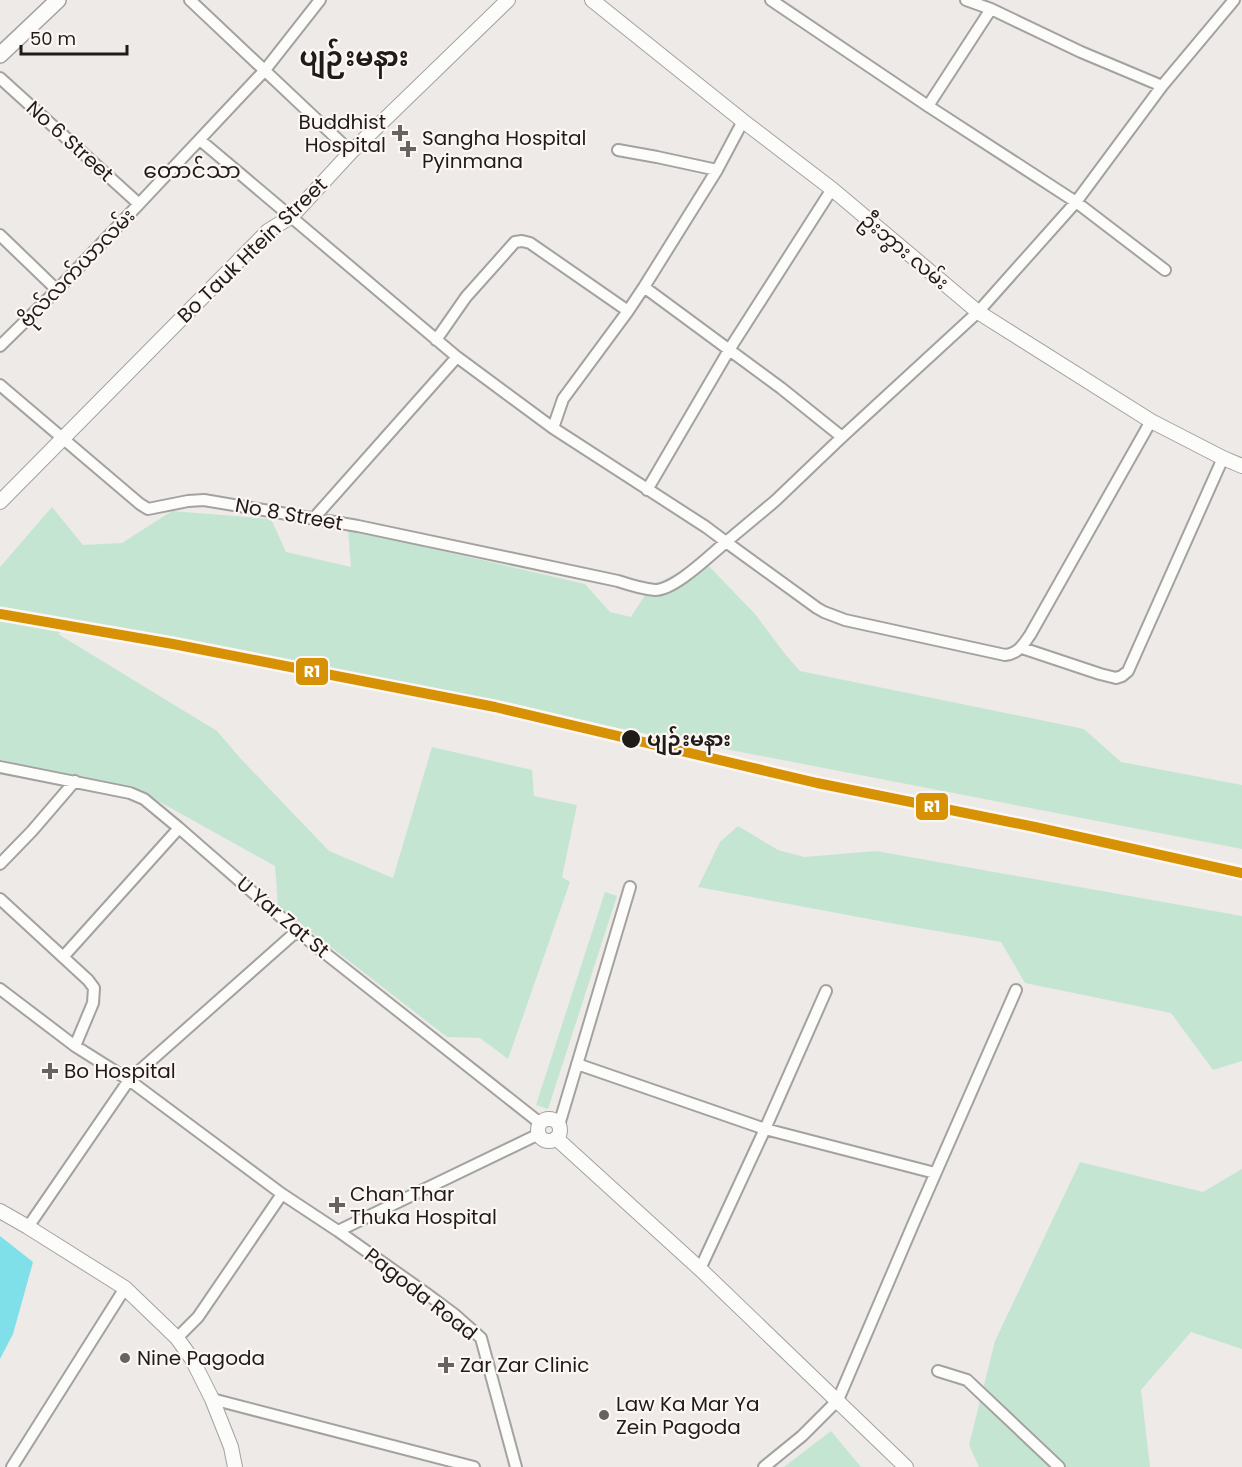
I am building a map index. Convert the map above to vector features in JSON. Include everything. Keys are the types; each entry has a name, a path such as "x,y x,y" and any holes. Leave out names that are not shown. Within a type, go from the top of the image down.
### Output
{"main road":[{"path":"0,55 58,0"}],"street":[{"path":"190,0 351,152"},
{"name":"ဗိုလ်လက်ယာလမ်း","path":"0,346 57,290 265,70 320,0"},
{"name":"Bo Tauk Htein Street","path":"0,502 268,231 292,216 351,152 508,0"},
{"name":"ဦးဘွား လမ်း","path":"592,0 832,189 978,312 1151,421 1242,466"},
{"path":"771,0 1076,202 1165,270"},
{"path":"966,0 991,9 1081,52 1162,86"},
{"name":"No 8 Street","path":"0,385 148,509 204,500 358,526 642,588 657,590 668,588 775,501 978,312 1076,202 1162,86 1234,0"},
{"path":"928,106 991,9"},
{"name":"No 6 Street","path":"0,78 139,204"},
{"path":"553,428 563,399 644,287 717,170 743,121"},
{"path":"200,140 457,357 553,428 706,527 824,612 845,620 1005,655 1022,648 1151,421"},
{"path":"618,150 717,170"},
{"path":"647,490 729,350 832,189"},
{"path":"0,235 57,290"},
{"path":"436,340 466,297 515,243 522,241 530,243 628,311"},
{"path":"644,287 842,437"},
{"path":"314,518 457,357"},
{"path":"1022,648 1116,678 1128,671 1223,458"},
{"name":"U Yar Zat St","path":"0,767 75,781 144,799 297,931 540,1129"},
{"path":"0,864 75,781"},
{"path":"63,957 180,828"},
{"path":"338,1231 540,1129 541,1137 546,1141 553,1140 630,887"},
{"path":"0,899 94,988 93,1003 75,1046"},
{"path":"28,1227 129,1080 297,931"},
{"name":"Pagoda Road","path":"0,989 75,1046 129,1080 282,1194 454,1314 481,1338 516,1467"},
{"path":"764,1467 802,1436 838,1400 1016,990"},
{"path":"700,1269 765,1129 825,991"},
{"path":"577,1064 765,1129 935,1173"},
{"path":"557,1131 906,1467"},
{"path":"177,1338 198,1317 282,1194"},
{"path":"0,1211 124,1288 177,1338 192,1359 212,1399 236,1467"},
{"path":"12,1467 124,1288"},
{"path":"938,1371 967,1380 1059,1467"},
{"path":"212,1399 474,1467"}],"green space":[{"path":"52,507 83,545 122,543 172,511 271,519 286,552 351,567 348,529 585,584 610,612 631,617 650,587 703,560 755,614 800,671 1084,729 1121,762 1242,785 1242,849 75,623 58,634 217,731 329,851 393,878 432,747 532,770 534,796 577,805 562,877 570,882 508,1059 480,1038 447,1037 278,906 275,866 133,787 0,760 0,567"},
{"path":"738,826 778,850 804,857 876,851 1242,916 1242,1061 1213,1070 1171,1013 1025,983 1001,942 698,887 720,842"},
{"path":"605,892 617,896 548,1109 536,1105"},
{"path":"1080,1162 1203,1192 1242,1169 1242,1349 1191,1332 1141,1390 1150,1467 979,1467 969,1445 995,1341"},
{"path":"831,1431 861,1467 784,1467"}],"water":[{"path":"0,1236 33,1262 13,1334 0,1359"}],"transit line":[{"name":"R1","path":"0,614 173,644 495,707 817,783 1035,827 1242,873"}],"place":[{"name":"Buddhist Hospital","path":"400,133"},
{"name":"Sangha Hospital Pyinmana","path":"408,149"},
{"name":"ပျဉ်းမနား","path":"631,739"},
{"name":"Bo Hospital","path":"50,1071"},
{"name":"Chan Thar Thuka Hospital","path":"337,1205"},
{"name":"Nine Pagoda","path":"125,1358"},
{"name":"Zar Zar Clinic","path":"446,1365"},
{"name":"Law Ka Mar Ya Zein Pagoda","path":"604,1415"}],"district":[{"name":"ပျဉ်းမနား","path":"354,57"},
{"name":"တောင်သာ","path":"192,170"}]}
